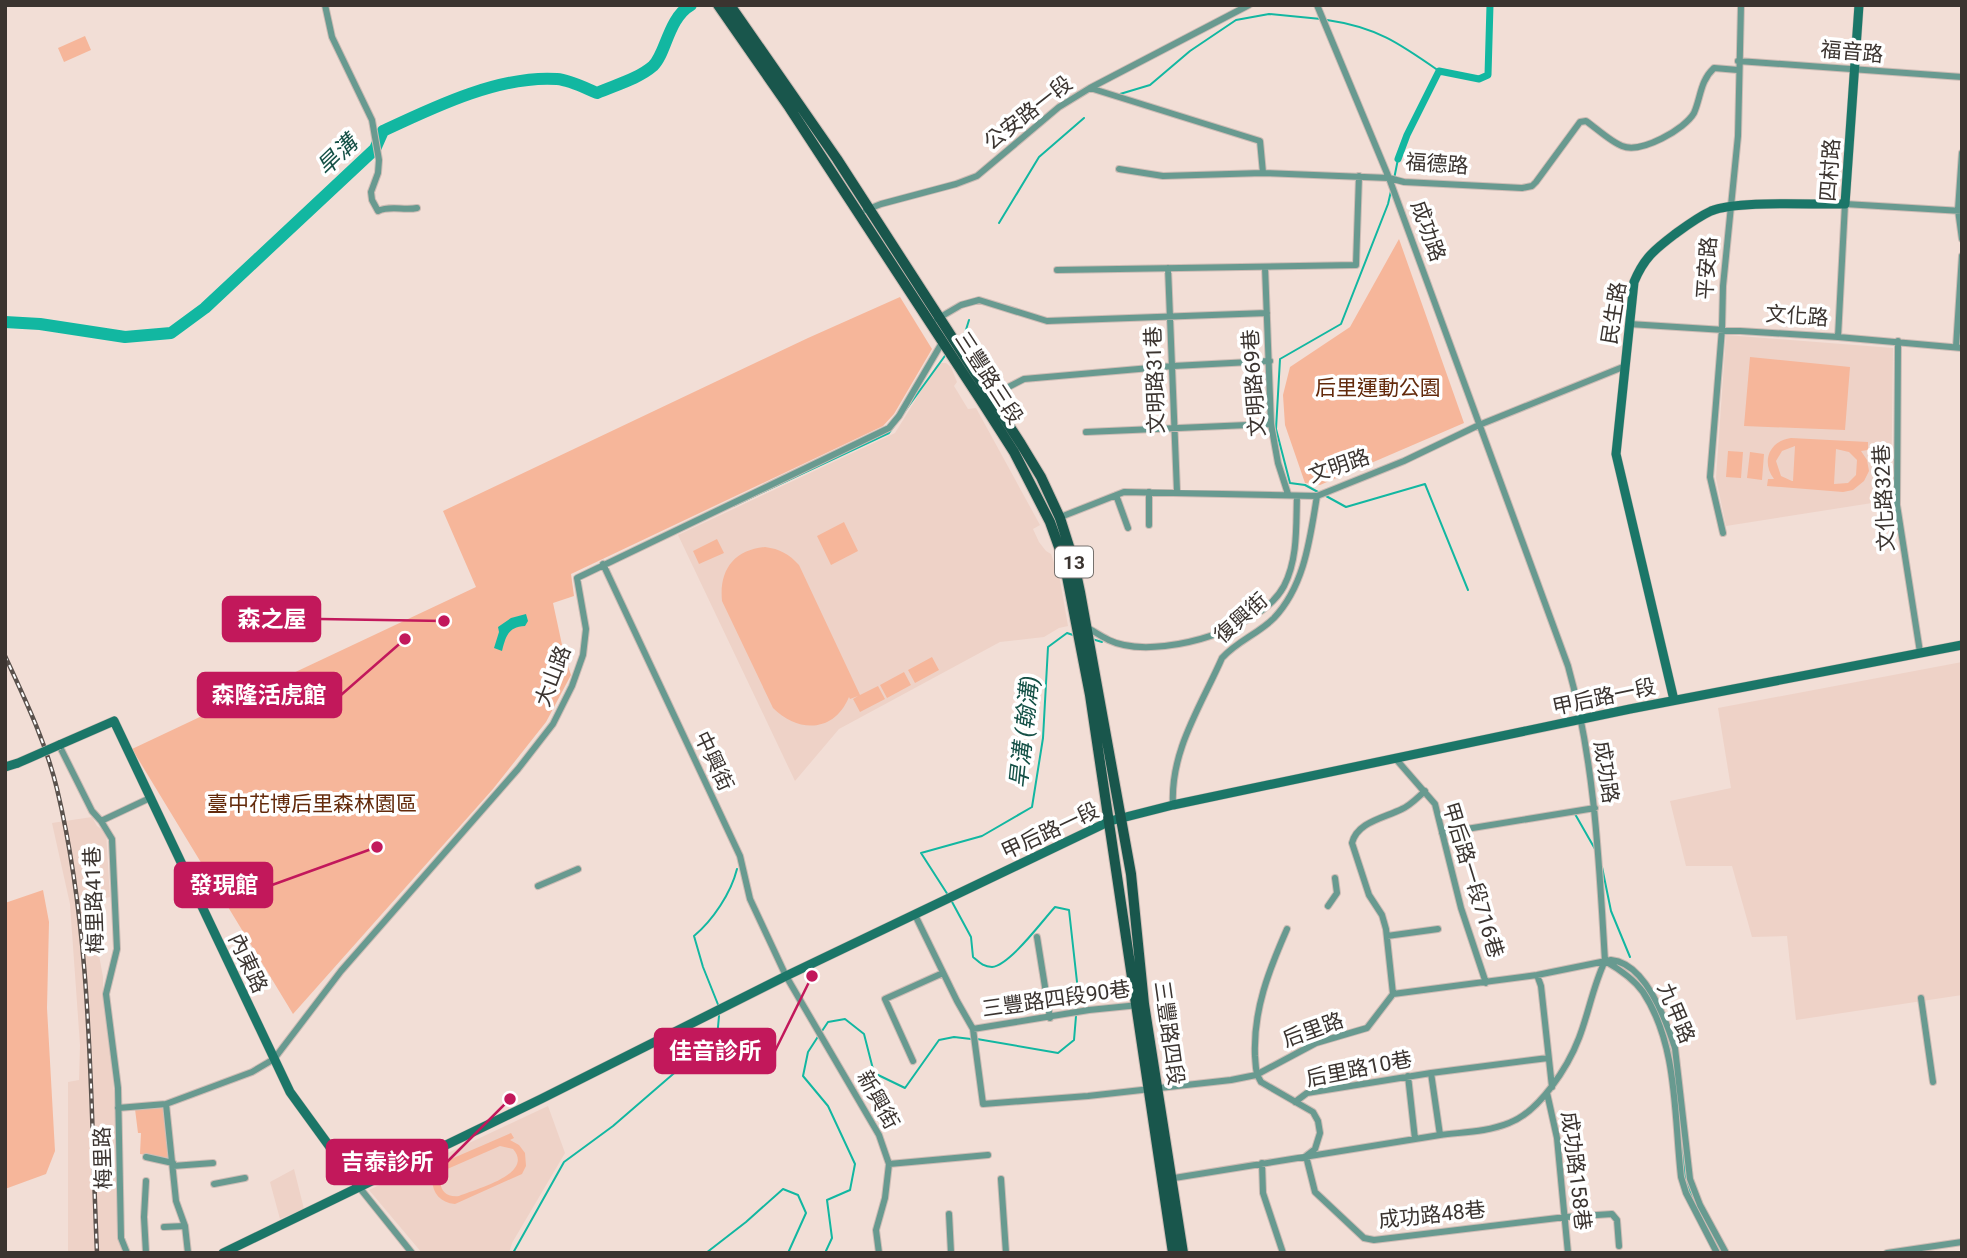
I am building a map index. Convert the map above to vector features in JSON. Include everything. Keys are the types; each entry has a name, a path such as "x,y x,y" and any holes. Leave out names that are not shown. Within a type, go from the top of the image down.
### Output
{"main road":[{"name":"三豐路三段","path":"718,5 736,21"},
{"name":"三豐路三段","path":"730,5 736,21 986,399 1041,477 1055,520 1073,559 1116,819"},
{"name":"四村路","path":"1845,204 1859,5"},
{"name":"民生路","path":"1674,700 1616,454 1623,366 1634,282 1643,261 1687,225 1712,211 1731,206 1845,204"},
{"name":"甲后路一段","path":"223,1253 541,1099 786,976 1116,819 1674,700 1962,645"},
{"name":"內東路","path":"59,745 114,721 290,1092 359,1187"},
{"path":"5,767 59,745"},
{"name":"三豐路四段","path":"1116,819 1166,1179 1172,1253"},
{"name":"三豐路四段","path":"1166,1179 1183,1253"}],"street":[{"path":"325,5 332,37 372,121 379,160 378,173 371,192 372,200 378,211 385,208 417,208"},
{"name":"公安路一段","path":"864,211 977,176 1059,107 1249,5"},
{"name":"成功路","path":"1166,1179 1478,1131 1511,1123 1552,1087 1579,1038 1595,981 1605,961 1595,808 1576,694 1563,649 1389,178 1317,5"},
{"name":"平安路","path":"1723,533 1710,477 1723,286 1738,136 1741,5"},
{"name":"福音路","path":"1738,61 1962,77"},
{"name":"福德路","path":"1119,169 1163,177 1263,173 1359,176 1404,182 1522,188 1532,186 1549,167 1580,122 1586,121 1623,146 1642,146 1687,123 1696,108 1702,85 1714,68 1738,71"},
{"path":"1090,88 1260,141 1263,173"},
{"path":"1962,153 1962,239"},
{"path":"1057,270 1356,265 1359,176"},
{"name":"民生路","path":"1845,204 1960,210"},
{"name":"四村路","path":"1838,337 1845,204"},
{"path":"1959,347 1962,256"},
{"name":"文明路69巷","path":"1265,267 1271,424 1278,463 1288,494"},
{"name":"文明路31巷","path":"1168,268 1177,491"},
{"path":"934,321 961,305 979,300 1047,321 1267,313"},
{"name":"文化路","path":"1629,324 1959,347"},
{"name":"大山路","path":"274,1059 341,971 519,769 552,724 572,686 583,655 586,629 577,578 889,428 946,339"},
{"name":"文化路32巷","path":"1898,341 1897,505 1920,652"},
{"path":"986,399 1024,379 1270,361"},
{"name":"文明路","path":"1055,520 1124,492 1317,496 1623,366"},
{"path":"1086,432 1174,426 1271,424"},
{"path":"1149,492 1149,525"},
{"path":"1116,495 1128,528"},
{"name":"復興街","path":"1083,628 1102,639 1126,646 1160,646 1188,643 1220,632 1254,615 1283,588 1292,567 1297,496"},
{"name":"復興街","path":"1173,805 1172,787 1184,737 1222,659 1229,650 1274,618 1292,589 1304,567 1317,496"},
{"name":"中興街","path":"603,564 740,856 750,899 786,976"},
{"name":"梅里路41巷","path":"59,745 92,811 102,821 112,839 117,949 106,994 116,1067 118,1108"},
{"name":"甲后路一段716巷","path":"1395,758 1435,804 1461,908 1486,983"},
{"path":"1425,791 1405,808 1361,828 1354,835 1352,843 1369,895 1382,915 1393,994 1486,983 1605,961"},
{"path":"102,821 150,798"},
{"path":"1443,833 1595,808"},
{"path":"538,886 578,869"},
{"path":"1328,906 1336,893 1335,878"},
{"path":"915,915 973,1029"},
{"path":"1287,929 1266,977 1259,1008 1254,1040 1256,1075 1261,1082 1313,1112 1320,1133 1315,1149 1306,1156"},
{"path":"1387,936 1438,929"},
{"path":"1037,937 1050,1017"},
{"name":"九甲路","path":"1605,961 1616,960 1634,970 1648,987 1668,1028 1675,1048 1690,1179 1700,1205 1726,1253"},
{"name":"九甲路","path":"1605,961 1630,977 1643,992 1661,1031 1671,1076 1681,1177 1689,1201 1717,1253"},
{"path":"913,1061 885,999 943,973"},
{"path":"1537,975 1541,986 1552,1087"},
{"name":"新興街","path":"786,976 879,1135 889,1164 885,1198 876,1230 879,1253"},
{"name":"后里路","path":"973,1029 982,1103 985,1105 1231,1080 1256,1075 1316,1043 1367,1028 1393,994"},
{"path":"1921,998 1933,1082"},
{"name":"三豐路四段90巷","path":"973,1029 1089,1010 1140,1005"},
{"name":"后里路10巷","path":"1295,1102 1307,1093 1408,1076 1548,1058"},
{"name":"梅里路","path":"127,1253 121,1238 118,1108 166,1104 252,1072 274,1059"},
{"path":"1431,1073 1440,1135"},
{"path":"1408,1076 1415,1139"},
{"name":"成功路158巷","path":"1547,1093 1557,1138 1568,1253"},
{"path":"166,1104 176,1201 185,1226 188,1253"},
{"path":"889,1164 988,1155"},
{"name":"成功路48巷","path":"1306,1156 1315,1192 1364,1238 1374,1240 1612,1214 1617,1220 1619,1246"},
{"path":"146,1157 173,1165 213,1163"},
{"path":"1262,1163 1263,1193 1283,1253"},
{"path":"214,1184 245,1178"},
{"path":"1001,1179 1006,1253"},
{"path":"146,1181 146,1253"},
{"path":"359,1187 412,1253"},
{"path":"949,1214 951,1253"},
{"path":"164,1227 185,1226"},
{"path":"1887,1253 1962,1242"}],"shaded area":[{"path":"1726,335 1893,348 1891,500 1726,526 1716,478"},
{"path":"941,363 951,367 957,382 954,386 968,409 976,408 1040,525 1033,529 1039,542 1051,554 1060,580 1068,626 1044,637 1000,642 839,729 795,781 678,535 895,433 937,365"},
{"path":"1962,662 1962,995 1796,1020 1787,936 1752,937 1732,866 1686,866 1670,801 1731,788 1718,708"},
{"path":"92,817 97,826 106,832 110,897 98,900 99,955 114,1093 122,1253 68,1253 68,1082 79,1080 80,1045 70,904 52,823"},
{"path":"548,1106 565,1153 512,1243 509,1253 422,1253 369,1190"},
{"path":"294,1169 304,1209 280,1219 270,1182"}],"green space":[{"path":"85,36 91,50 64,62 58,48"},
{"name":"后里運動公園","path":"1399,239 1464,423 1320,485 1305,483 1285,425 1283,395 1290,367 1350,327"},
{"name":"臺中花博后里森林園區","path":"900,297 932,349 894,414 883,426 571,574 574,596 553,603 571,675 546,722 493,789 293,1014 132,749 476,587 443,511"},
{"path":"1750,357 1850,367 1845,430 1744,426"},
{"path":"1791,438 1868,442 1868,450 1861,451 1867,460 1869,471 1864,481 1853,490 1843,492 1767,486 1768,479 1774,479 1768,466 1769,453 1783,440","holes":["1795,446 1793,481 1792,481 1781,476 1776,461 1782,451","1836,449 1849,452 1857,460 1856,475 1848,483 1834,484"]},
{"path":"1728,451 1743,452 1741,478 1726,477"},
{"path":"1750,452 1764,454 1762,480 1747,478"},
{"path":"844,522 858,551 831,565 817,536"},
{"path":"717,539 724,553 699,564 693,551"},
{"path":"765,547 784,553 799,565 860,695 878,686 885,699 860,712 853,699 858,696 849,697 834,717 815,725 793,722 773,708 722,601 723,580 731,564 745,552"},
{"path":"932,657 939,670 915,683 908,670"},
{"path":"904,672 911,685 887,698 880,685"},
{"path":"43,890 49,922 47,1008 55,1151 46,1174 5,1189 5,903"},
{"path":"164,1108 169,1158 140,1154 141,1133 138,1133 135,1109"},
{"path":"511,1133 514,1138 510,1140 519,1145 525,1153 526,1166 522,1174 455,1204 444,1201 436,1194 433,1174 422,1178 421,1172","holes":["500,1146 513,1149 518,1158 516,1166 501,1179 459,1196 448,1195 442,1189 441,1180 445,1170"]}],"water":[{"path":"526,614 528,621 525,626 515,628 509,633 502,651 494,648 498,627 511,618"}],"waterway":[{"name":"旱溝","path":"5,322 40,324 125,337 171,333 205,308 375,149 383,131 468,95 513,82 557,79 597,93 640,75 653,66 677,18 691,5"},
{"path":"1398,159 1439,71 1479,79 1488,75 1490,5"},
{"path":"1120,94 1150,85 1190,51 1236,20 1269,14 1321,19"},
{"path":"1327,20 1373,32 1412,52 1439,71"},
{"path":"999,223 1039,157 1084,118"},
{"path":"1394,179 1398,159"},
{"path":"1318,492 1305,485 1290,483 1276,429 1280,359 1341,324 1391,191"},
{"path":"960,339 969,320"},
{"path":"733,506 889,433 947,353"},
{"path":"1326,496 1346,507 1425,484 1468,590"},
{"name":"旱溝 (翰溝)","path":"948,895 921,853 982,836 1032,807 1043,738 1048,647 1067,633 1073,635"},
{"name":"旱溝 (翰溝)","path":"1092,639 1102,642"},
{"path":"1575,814 1595,849"},
{"path":"1602,867 1611,911 1630,957"},
{"path":"719,1007 694,936 720,906 737,869"},
{"name":"旱溝 (翰溝)","path":"951,900 971,937 973,957 989,967 1008,959 1055,907 1069,910 1078,991 1077,1010"},
{"path":"513,1253 564,1162 613,1126 687,1062 716,1049 719,1016"},
{"name":"旱溝 (翰溝)","path":"977,1039 1058,1053 1074,1040 1076,1016"},
{"name":"旱溝 (翰溝)","path":"822,1031 828,1022 845,1019 864,1034 874,1073 905,1088 939,1040 954,1037 971,1039"},
{"name":"旱溝 (翰溝)","path":"819,1035 808,1052 803,1076 828,1106 855,1164 850,1190 827,1200 832,1238 825,1253"},
{"path":"1666,1035 1673,1063"},
{"path":"1681,1133 1685,1178 1692,1197"},
{"name":"旱溝 (翰溝)","path":"706,1253 783,1189 798,1195 806,1213 788,1253"},
{"path":"1700,1214 1722,1253"}],"railway":[{"path":"5,656 47,755 69,846 84,961 97,1253"}],"place":[{"name":"森之屋","path":"444,621"},
{"name":"森隆活虎館","path":"405,639"},
{"name":"發現館","path":"377,847"},
{"name":"佳音診所","path":"812,976"},
{"name":"吉泰診所","path":"510,1099"}]}
